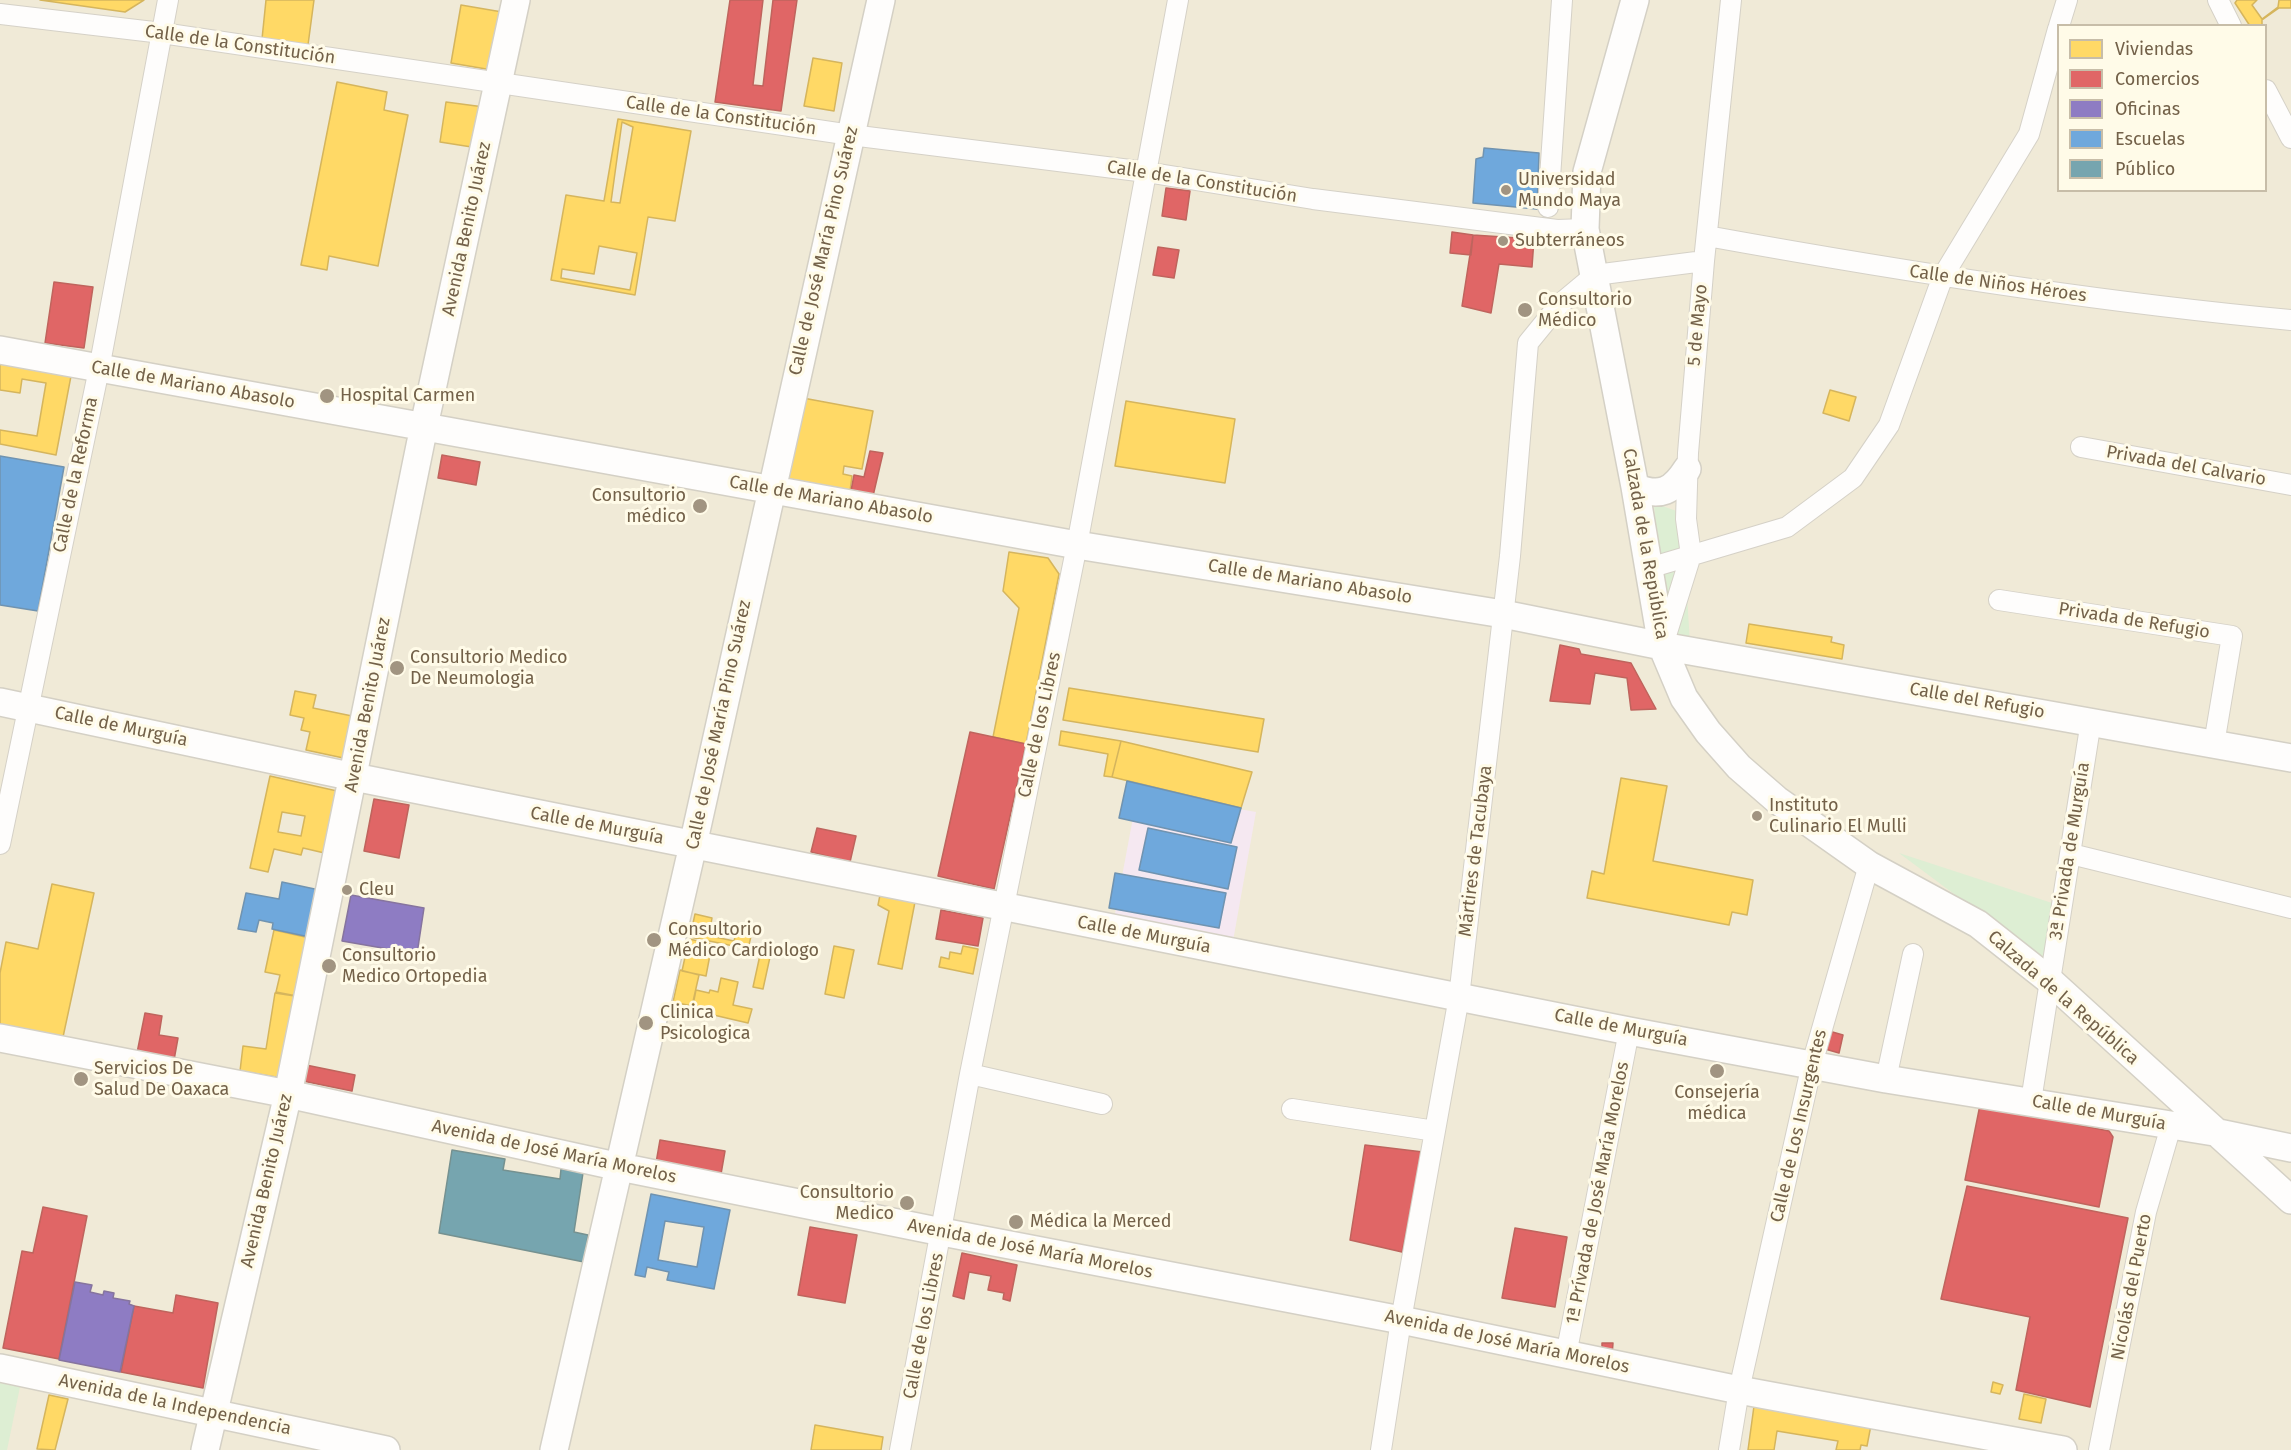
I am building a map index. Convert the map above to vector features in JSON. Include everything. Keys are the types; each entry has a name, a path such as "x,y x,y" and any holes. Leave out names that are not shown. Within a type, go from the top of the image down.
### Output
{"main road":[{"name":"Avenida Benito Juárez","path":"205,1450 212,1411 288,1094 424,426 500,83 516,0"},
{"name":"Calle de José María Pino Suárez","path":"554,1450 693,845 881,0"},
{"name":"Calzada de la República","path":"1635,0 1587,172 1585,229 1635,488 1662,646 1684,698 1708,732 1739,767 1777,800 1869,865 1978,924 2049,980 2291,1200"},
{"name":"Calle de Mariano Abasolo","path":"0,350 1077,545 1503,614 1662,646"},
{"path":"1635,488 1651,494 1665,491 1679,481 1687,469"},
{"name":"Calle del Refugio","path":"1662,646 2291,758"},
{"name":"Calle de Murguía","path":"0,702 354,777 1629,1031 1886,1079 2214,1132 2291,1148"},
{"name":"Avenida de José María Morelos","path":"0,1038 288,1094 620,1167 942,1232 1401,1320 1739,1390 2063,1450"},
{"name":"Avenida de la Independencia","path":"0,1368 212,1411 386,1450"}],"street":[{"name":"Calle de la Reforma","path":"0,844 99,369 168,0"},
{"name":"Calle de los Libres","path":"900,1450 970,1074 1077,545 1178,0"},
{"path":"1548,207 1562,0"},
{"name":"5 de Mayo","path":"1662,646 1691,555 1686,519 1687,469 1704,261 1731,0"},
{"path":"2060,24 2067,0"},
{"path":"2218,0 2230,24"},
{"name":"Calle de la Constitución","path":"0,14 162,33 850,135 1146,172 1313,199 1557,230 1585,229"},
{"path":"1649,568 1788,527 1853,478 1889,425 1943,276 2029,134 2057,34"},
{"path":"2267,94 2291,138"},
{"name":"Calle de Niños Héroes","path":"1707,236 1943,276 2172,309 2291,320"},
{"path":"1595,275 1704,261"},
{"name":"Mártires de Tacubaya","path":"1381,1450 1401,1320 1459,997 1503,614 1528,343 1559,305 1595,275"},
{"name":"Privada del Calvario","path":"2081,447 2291,485"},
{"name":"Privada de Refugio","path":"1999,600 2232,636 2214,744"},
{"name":"3ª Privada de Murguía","path":"2031,1101 2091,721"},
{"path":"2071,854 2291,908"},
{"name":"Calle de Los Insurgentes","path":"1729,1450 1739,1390 1812,1064 1869,865"},
{"path":"1886,1079 1913,954"},
{"name":"1ª Prívada de José María Morelos","path":"1566,1355 1629,1031"},
{"path":"970,1074 1102,1104"},
{"path":"1292,1109 1435,1131"},
{"name":"Nicolás del Puerto","path":"2099,1450 2146,1212 2171,1126"}],"shaded area":[{"path":"0,0 2291,0 2291,1450 0,1450"},
{"path":"1138,791 1256,812 1233,941 1114,919"}],"green space":[{"path":"1654,503 1682,513 1690,644 1663,645"},
{"path":"1899,853 2052,903 2044,961"},
{"path":"0,1383 20,1387 7,1450 0,1450"}],"building: Viviendas":[{"path":"40,0 144,0 125,12"},
{"path":"266,0 314,0 308,45 262,39"},
{"path":"2237,0 2257,0 2252,5 2262,19 2278,7 2279,0 2291,0 2291,8 2279,8 2262,20 2262,24 2249,24 2235,3"},
{"path":"461,5 508,13 498,71 451,63"},
{"path":"813,58 842,63 834,111 804,106"},
{"path":"337,82 387,92 384,110 408,115 378,266 329,256 327,270 301,265"},
{"path":"446,102 484,107 478,148 440,142"},
{"path":"618,119 691,131 675,221 648,217 635,295 551,280 566,195 604,201","holes":["622,122 633,127 620,203 611,202","599,246 637,253 630,290 561,278 562,269 594,274"]},
{"path":"0,362 71,376 56,455 0,444 0,430 37,436 46,383 22,379 20,393 0,390"},
{"path":"1830,390 1856,397 1849,421 1823,413"},
{"path":"803,398 873,411 862,469 844,466 843,474 852,476 850,491 787,479"},
{"path":"1126,401 1235,419 1225,483 1115,466"},
{"path":"1009,552 1048,558 1059,574 1026,744 993,737 1019,608 1003,591"},
{"path":"1749,624 1832,637 1831,642 1844,645 1842,659 1746,643"},
{"path":"1069,688 1264,719 1258,752 1063,720"},
{"path":"295,691 316,695 313,708 357,717 348,759 306,750 310,732 301,730 304,718 290,715"},
{"path":"1061,731 1121,741 1112,777 1104,776 1108,754 1059,745"},
{"path":"1121,741 1252,772 1241,808 1112,777"},
{"path":"270,776 346,793 333,855 303,848 301,855 274,849 268,872 250,868","holes":["282,812 305,816 301,836 278,832"]},
{"path":"1621,778 1667,786 1653,861 1753,880 1747,915 1732,912 1729,925 1587,898 1592,871 1604,874"},
{"path":"52,884 94,893 63,1037 0,1024 0,973 6,942 38,949"},
{"path":"880,895 915,902 902,969 878,964 889,911 878,905"},
{"path":"695,914 712,918 711,924 718,926 715,937 734,941 737,929 752,932 748,949 690,937"},
{"path":"274,930 314,939 302,997 276,992 280,975 265,972"},
{"path":"689,939 712,944 706,976 682,971"},
{"path":"834,946 854,950 844,998 825,994"},
{"path":"963,946 978,949 973,974 939,967 941,957 949,959 950,952 961,954"},
{"path":"760,955 770,957 763,989 753,987"},
{"path":"680,970 699,975 692,1006 673,1002"},
{"path":"721,978 738,982 733,1005 752,1009 748,1023 692,1010 696,990 709,993 710,990 718,992"},
{"path":"275,993 301,997 288,1079 240,1071 243,1046 266,1049"},
{"path":"1993,1382 2003,1385 2000,1394 1991,1392"},
{"path":"2024,1394 2046,1399 2041,1423 2019,1419"},
{"path":"49,1395 68,1399 55,1450 37,1449"},
{"path":"1754,1406 1871,1425 1867,1446 1861,1445 1860,1450 1836,1450 1838,1441 1777,1431 1774,1450 1748,1450"},
{"path":"815,1425 883,1437 881,1450 811,1450"}],"building: Comercios":[{"path":"730,0 763,0 753,85 763,86 773,0 797,0 781,111 715,102"},
{"path":"1166,188 1190,191 1186,220 1162,216"},
{"path":"1452,232 1473,235 1471,255 1450,253"},
{"path":"1473,235 1534,239 1532,267 1499,264 1491,313 1462,306"},
{"path":"1158,247 1179,250 1174,278 1153,275"},
{"path":"54,282 93,287 84,348 45,343"},
{"path":"870,451 883,453 873,496 851,491 854,475 864,477"},
{"path":"442,455 480,462 476,485 438,478"},
{"path":"1560,645 1579,649 1581,654 1631,663 1656,709 1631,710 1627,678 1595,673 1590,704 1550,701"},
{"path":"970,732 1026,744 994,889 938,876"},
{"path":"374,799 409,805 399,858 364,851"},
{"path":"817,828 856,836 850,862 811,852"},
{"path":"941,910 983,918 978,946 936,939"},
{"path":"145,1013 162,1016 159,1035 178,1038 174,1060 137,1053"},
{"path":"1829,1031 1843,1035 1839,1053 1825,1049"},
{"path":"306,1065 355,1075 352,1091 303,1081"},
{"path":"1980,1105 2109,1131 2113,1137 2099,1207 1965,1180"},
{"path":"660,1140 725,1151 721,1174 656,1163"},
{"path":"1365,1145 1423,1152 1402,1252 1350,1240"},
{"path":"1967,1186 2128,1218 2090,1407 2016,1390 2030,1317 1941,1299"},
{"path":"43,1207 87,1216 59,1359 3,1348 22,1251 33,1253"},
{"path":"810,1227 857,1235 845,1303 798,1295"},
{"path":"1515,1228 1567,1237 1555,1307 1502,1298"},
{"path":"962,1253 1017,1265 1010,1301 1003,1299 1004,1293 988,1290 991,1276 969,1272 964,1299 953,1296"},
{"path":"176,1295 218,1303 203,1388 121,1372 134,1306 173,1313"},
{"path":"1602,1343 1613,1343 1612,1356 1602,1355"}],"building: Oficinas":[{"path":"351,895 424,908 417,954 342,941"},
{"path":"75,1282 92,1285 90,1292 103,1295 104,1291 114,1293 113,1298 130,1301 129,1304 134,1306 120,1372 59,1360"}],"building: Escuelas":[{"name":"Universidad Mundo Maya","path":"1484,148 1539,153 1537,209 1473,203 1476,159 1483,157"},
{"path":"0,456 64,467 38,611 0,605"},
{"path":"1127,781 1241,808 1231,843 1119,818"},
{"path":"1148,828 1237,847 1228,889 1139,870"},
{"path":"1115,873 1226,893 1219,928 1109,908"},
{"path":"282,882 324,891 314,938 272,929 273,923 259,920 256,932 238,929 246,893 279,899"},
{"path":"651,1194 730,1210 714,1289 667,1280 669,1272 647,1267 645,1277 635,1275","holes":["665,1221 704,1227 697,1267 658,1260"]}],"building: Público":[{"path":"452,1150 505,1159 503,1170 560,1179 561,1169 583,1173 574,1232 588,1235 584,1262 439,1233"}],"place":[{"name":"Universidad Mundo Maya","path":"1506,190"},
{"name":"Subterráneos","path":"1503,241"},
{"name":"Consultorio Médico","path":"1525,310"},
{"name":"Hospital Carmen","path":"327,396"},
{"name":"Consultorio médico","path":"700,506"},
{"name":"Consultorio Medico De Neumologia","path":"397,668"},
{"name":"Instituto Culinario El Mulli","path":"1757,816"},
{"name":"Cleu","path":"347,890"},
{"name":"Consultorio Médico Cardiologo","path":"654,940"},
{"name":"Consultorio Medico Ortopedia","path":"329,966"},
{"name":"Clinica Psicologica","path":"646,1023"},
{"name":"Consejería médica","path":"1717,1071"},
{"name":"Servicios De Salud De Oaxaca","path":"81,1079"},
{"name":"Consultorio Medico","path":"907,1203"},
{"name":"Médica la Merced","path":"1016,1222"}]}
